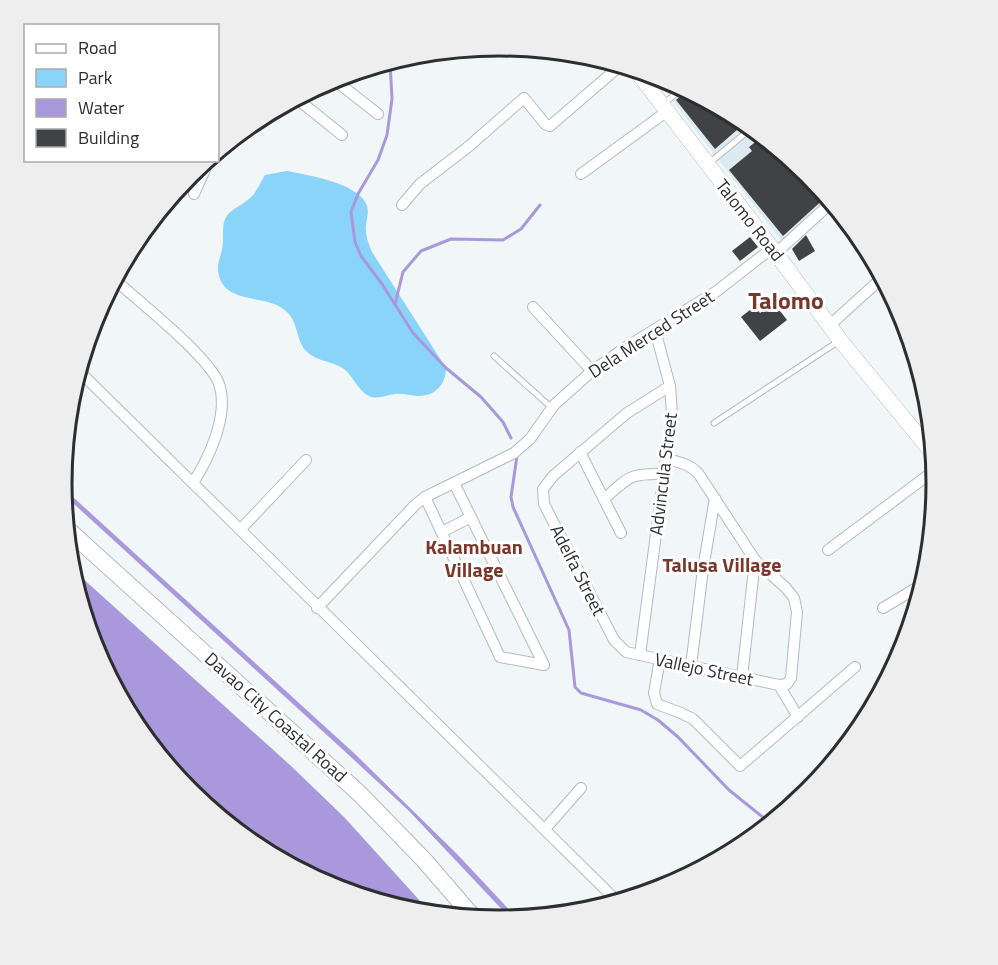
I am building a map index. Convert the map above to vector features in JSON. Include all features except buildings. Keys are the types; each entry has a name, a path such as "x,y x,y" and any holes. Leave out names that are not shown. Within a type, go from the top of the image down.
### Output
{"main road":[{"name":"Davao City Coastal Road","path":"76,537 360,794 424,860 466,908"}],"street":[{"path":"402,205 420,184 468,147 524,98 545,124 550,126 613,71"},
{"name":"Talomo Road","path":"643,81 774,250 840,340 924,442"},
{"path":"342,86 378,114"},
{"path":"303,104 342,135"},
{"path":"580,174 664,109"},
{"path":"194,194 202,176"},
{"name":"Dela Merced Street","path":"317,608 407,512 425,497 503,459 522,446 537,431 552,408 608,358 717,291 774,250 825,208"},
{"path":"830,325 876,283"},
{"path":"121,285 185,342 220,384 219,418 212,447 193,483"},
{"path":"533,308 592,371"},
{"name":"Advincula Street","path":"640,655 672,413 670,386 655,330"},
{"path":"86,377 317,608 611,895"},
{"path":"621,533 580,452 627,412 670,386"},
{"name":"Adelfa Street","path":"580,452 553,476 543,489 544,504 614,640 621,649"},
{"path":"666,459 692,467 755,560 791,593 796,604 791,678 783,684 798,717"},
{"path":"240,530 306,460"},
{"path":"604,500 632,476 640,473 664,474"},
{"path":"828,550 926,477"},
{"path":"425,497 500,657 544,665 454,483"},
{"path":"691,666 715,498"},
{"path":"442,532 471,517"},
{"path":"742,677 755,560"},
{"path":"883,608 912,591"},
{"name":"Vallejo Street","path":"621,649 640,655 783,684"},
{"path":"660,659 654,693 657,704 681,712 693,719 741,766 855,667"},
{"path":"545,829 581,788"}],"lane":[{"path":"664,109 677,95"},
{"path":"707,165 745,134"},
{"path":"714,423 840,340"},
{"path":"494,356 552,408"}],"shaded area":[{"path":"663,89 736,127 781,161 825,207 783,243"}],"green space":[{"path":"287,171 332,181 354,191 362,198 368,209 366,232 372,252 446,368 442,384 435,391 418,396 398,394 369,396 344,369 316,358 303,348 294,322 287,312 268,302 237,295 228,290 222,282 218,268 226,217 252,196 265,175"}],"water":[{"path":"73,497 355,754 457,854 509,910 502,910 409,811 73,503"},
{"path":"83,579 290,765 344,817 421,902 362,887 310,865 262,838 217,804 160,742 129,696 105,646"}],"waterway":[{"path":"390,69 392,99 387,135 378,160 358,194 351,212 355,242 361,256 413,333 446,368 481,397 503,422 511,438"},
{"path":"395,304 403,272 421,251 451,239 503,240 521,229 540,205"},
{"path":"517,456 511,497 513,507 569,630 575,687 581,693 641,710 658,720 678,737 729,790 763,818"}],"district":[{"name":"Talomo","path":"786,300"},
{"name":"Kalambuan Village","path":"474,558"},
{"name":"Talusa Village","path":"722,564"}]}
